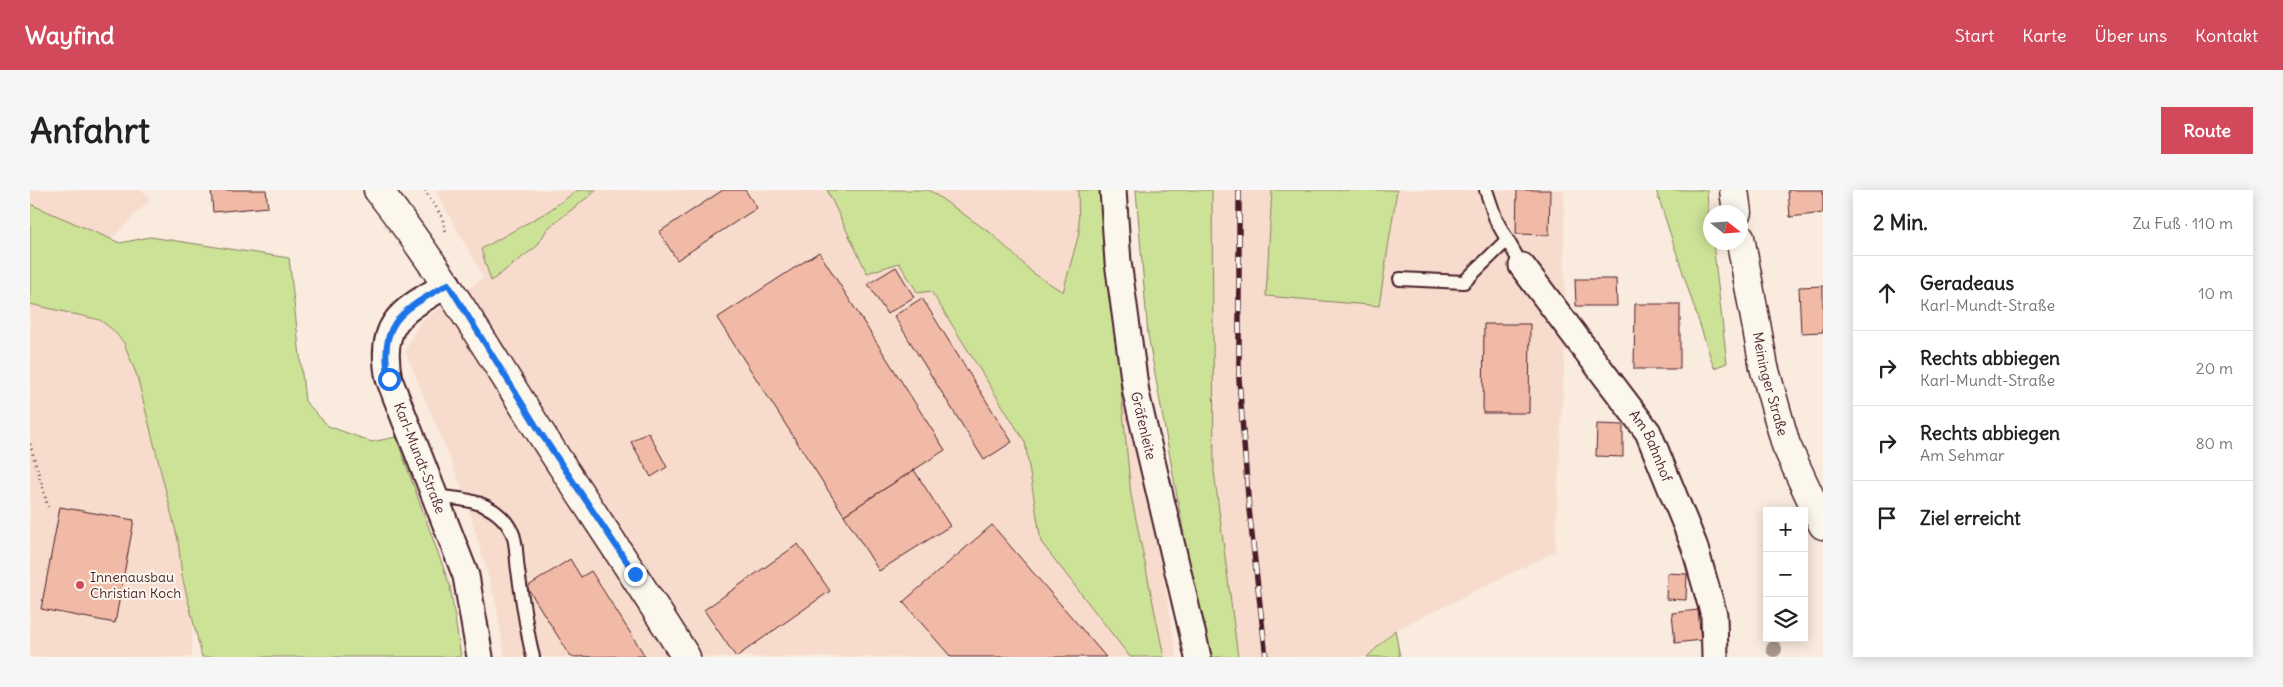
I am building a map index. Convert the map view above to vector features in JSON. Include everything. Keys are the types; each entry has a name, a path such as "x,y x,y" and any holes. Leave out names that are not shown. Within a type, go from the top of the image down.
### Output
{"main road":[{"path":"378,190 448,284 540,432 635,574 686,657"},
{"path":"1734,190 1736,205"},
{"name":"Meininger Straße","path":"1742,250 1764,367 1786,445 1823,525"}],"street":[{"name":"Gräfenleite","path":"1113,190 1118,262 1136,393 1198,657"},
{"name":"Am Bahnhof","path":"1522,266 1648,432 1694,545 1714,615 1715,657"},
{"name":"Karl-Mundt-Straße","path":"448,284 405,309 394,323 387,341 385,360 389,379 466,576 480,657"}],"lane":[{"path":"1486,190 1496,220 1522,266"},
{"path":"1400,279 1464,282 1507,240"},
{"path":"436,497 460,498 483,504 513,532 526,627 533,657"}],"path":[{"path":"30,444 48,506"}],"shaded area":[{"path":"30,190 142,190 151,199 103,247 30,215"},
{"path":"435,190 1098,190 1177,657 505,657 496,604 465,495 405,351 420,322 484,278"},
{"path":"1212,190 1567,190 1564,192 1565,345 1555,552 1395,630 1367,657 1238,657 1214,471"},
{"path":"30,295 138,322 194,548 192,657 30,657"}],"green space":[{"path":"578,190 597,190 548,228 537,246 491,281 481,249 547,212"},
{"path":"827,190 929,190 992,234 1033,273 1063,292 1079,233 1078,190 1106,190 1113,307 1131,495 1164,657 1130,657 1041,542 1025,442 931,291 918,293 899,263 867,273"},
{"path":"1136,190 1212,190 1214,471 1238,657 1206,657 1148,335"},
{"path":"1272,190 1397,190 1379,306 1266,296"},
{"path":"1656,190 1707,190 1708,205 1703,205 1703,250 1714,250 1727,363 1714,368"},
{"path":"30,204 120,243 150,237 289,258 305,401 328,426 372,442 396,437 450,586 461,657 202,657 182,576 178,540 137,376 124,343 113,330 100,320 30,304"},
{"path":"1395,630 1400,657 1367,657"}],"building":[{"path":"211,190 266,190 268,207 213,212"},
{"path":"723,190 745,190 757,208 677,260 659,232"},
{"path":"1517,190 1550,190 1549,235 1516,234"},
{"path":"1788,190 1823,190 1823,213 1790,217"},
{"path":"819,252 945,450 844,515 717,318"},
{"path":"896,267 914,297 887,314 868,284"},
{"path":"1575,279 1616,279 1617,306 1576,306"},
{"path":"1823,286 1823,332 1801,333 1799,287"},
{"path":"922,298 1012,442 984,460 894,316"},
{"path":"1635,304 1680,304 1680,369 1634,369"},
{"path":"1484,324 1530,324 1529,413 1483,413"},
{"path":"1597,424 1623,425 1623,457 1596,456"},
{"path":"648,432 667,467 651,477 631,442"},
{"path":"914,470 950,526 879,571 844,515"},
{"path":"60,507 134,520 115,623 41,609"},
{"path":"992,525 1106,657 951,657 903,602"},
{"path":"798,544 830,591 736,657 704,610"},
{"path":"570,559 581,577 591,571 645,656 571,657 527,587"},
{"path":"1667,573 1687,574 1686,600 1666,599"},
{"path":"1698,610 1701,640 1675,643 1672,613"}],"railway":[{"path":"1239,190 1239,379 1249,509 1266,657"}],"place":[{"name":"Innenausbau Christian Koch","path":"80,585"}],"route":[{"path":"389,379 385,360 387,341 394,323 405,309 448,284 540,432 635,574"}]}
